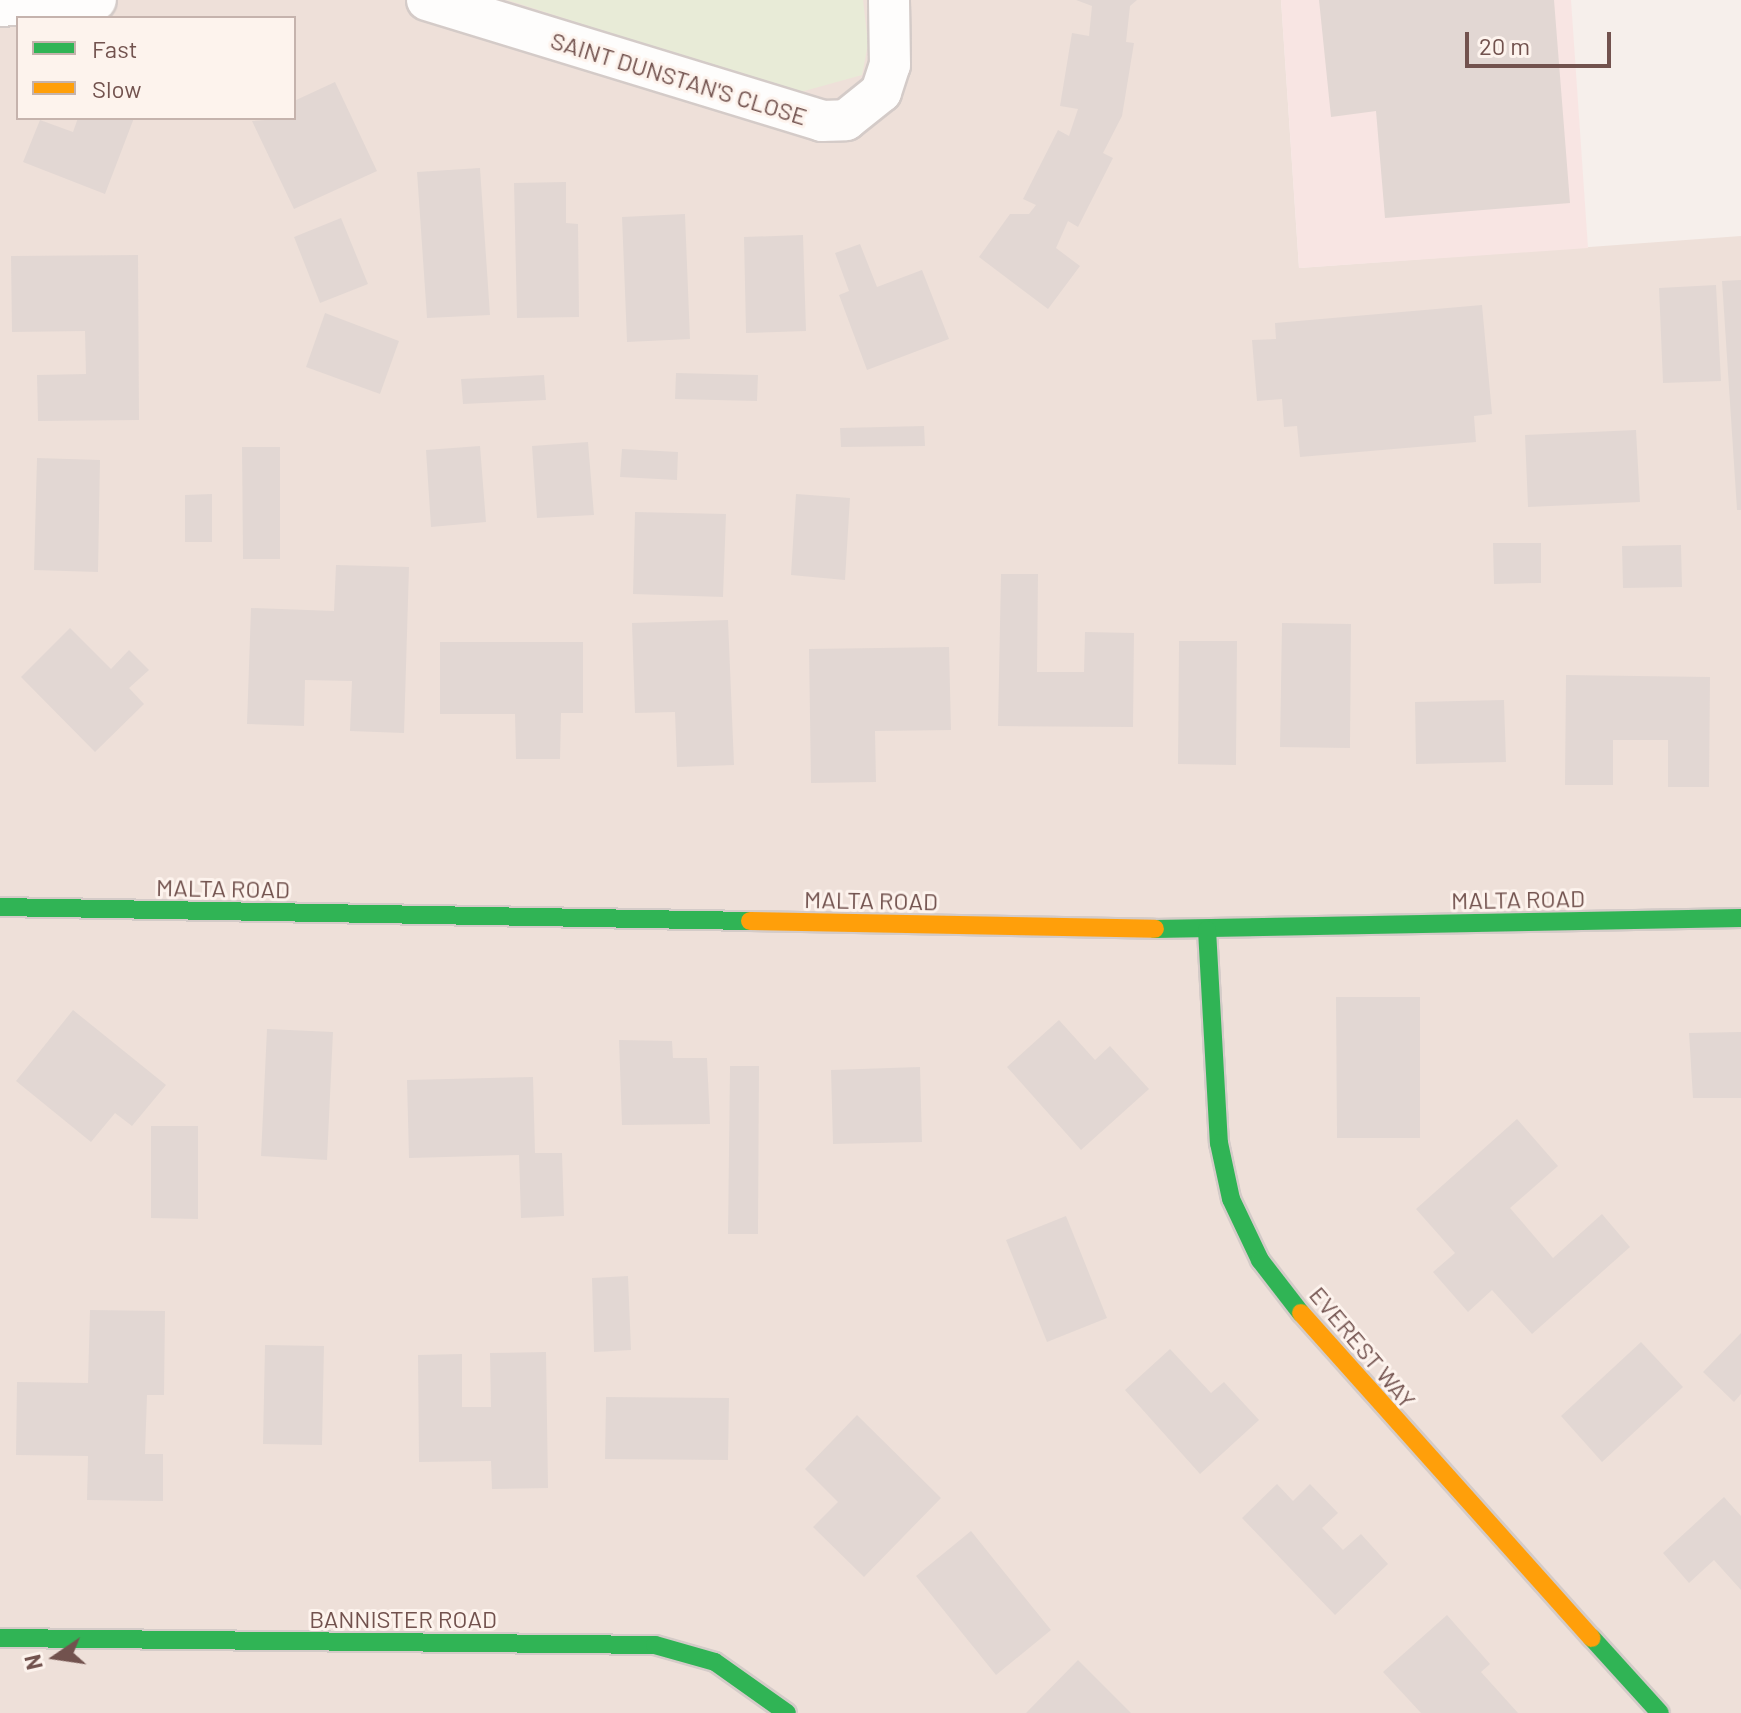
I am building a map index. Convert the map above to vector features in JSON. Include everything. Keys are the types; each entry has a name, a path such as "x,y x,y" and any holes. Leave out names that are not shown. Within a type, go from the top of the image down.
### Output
{"street":[{"path":"0,6 96,0"},
{"name":"SAINT DUNSTAN'S CLOSE","path":"427,0 822,121 846,120 881,92 890,65 889,0"},
{"name":"MALTA ROAD","path":"0,907 1207,930 1741,918"},
{"name":"EVEREST WAY","path":"1207,930 1219,1143 1231,1199 1260,1260 1323,1341 1660,1713"},
{"name":"BANNISTER ROAD","path":"0,1638 655,1645 715,1662 787,1713"}],"shaded area":[{"path":"0,0 1281,0 1299,268 1741,236 1741,1713 0,1713"},
{"path":"1281,0 1571,0 1588,248 1299,268"}],"green space":[{"path":"507,0 863,0 868,44 862,75 797,93"}],"building":[{"path":"1076,0 1137,0 1130,6 1126,42 1134,43 1122,116 1103,153 1113,158 1078,227 1068,221 1056,248 1080,266 1048,309 979,257 1010,214 1029,214 1036,205 1023,199 1058,130 1069,136 1078,109 1060,106 1072,33 1089,36 1092,6"},
{"path":"1319,0 1554,0 1570,203 1385,218 1376,111 1331,117"},
{"path":"335,82 377,171 294,209 252,121 296,120 296,100"},
{"path":"40,120 73,132 77,120 133,120 105,194 23,162"},
{"path":"480,168 490,315 427,318 417,172"},
{"path":"566,182 566,223 578,224 579,317 517,318 514,183"},
{"path":"685,214 690,339 627,342 622,217"},
{"path":"341,218 368,284 320,303 294,237"},
{"path":"803,235 806,331 746,333 744,237"},
{"path":"860,244 877,287 922,270 949,339 867,370 839,295 849,291 835,253"},
{"path":"138,255 139,420 38,421 37,375 86,374 85,331 12,332 11,256"},
{"path":"1741,280 1741,510 1737,510 1722,281"},
{"path":"1716,285 1721,381 1663,383 1659,288"},
{"path":"1482,305 1492,414 1474,416 1476,442 1300,457 1297,426 1284,427 1282,399 1257,401 1252,340 1276,339 1275,323"},
{"path":"325,313 399,341 380,394 306,367"},
{"path":"676,373 758,375 757,401 675,399"},
{"path":"544,375 546,400 463,404 461,379"},
{"path":"924,426 925,446 841,447 840,428"},
{"path":"1636,430 1640,502 1528,507 1525,435"},
{"path":"588,442 594,515 537,518 532,446"},
{"path":"480,446 486,522 431,527 426,450"},
{"path":"242,447 280,447 280,559 243,559"},
{"path":"622,449 678,452 677,480 620,477"},
{"path":"37,458 100,460 98,572 34,570"},
{"path":"212,494 212,542 185,542 185,495"},
{"path":"796,494 850,498 845,580 791,575"},
{"path":"635,512 726,514 723,597 633,594"},
{"path":"1493,543 1541,543 1541,583 1494,584"},
{"path":"1681,545 1682,587 1623,588 1622,546"},
{"path":"336,565 409,567 404,733 350,731 352,681 305,680 304,726 247,724 251,608 334,611"},
{"path":"1001,574 1038,574 1037,672 1084,672 1085,632 1134,633 1133,727 998,726"},
{"path":"728,620 734,765 677,767 675,712 635,713 632,623"},
{"path":"1282,623 1351,624 1350,748 1280,747"},
{"path":"70,628 111,669 129,650 149,670 129,688 144,704 95,752 21,677"},
{"path":"1179,641 1237,641 1236,765 1178,764"},
{"path":"440,642 583,642 583,713 561,713 560,759 516,759 515,714 440,714"},
{"path":"949,647 951,730 875,731 876,782 811,783 809,649"},
{"path":"1566,675 1710,677 1709,787 1668,787 1668,740 1613,740 1613,785 1565,785"},
{"path":"1504,700 1506,762 1416,764 1415,702"},
{"path":"1336,997 1420,997 1420,1138 1337,1138"},
{"path":"73,1010 166,1085 132,1126 115,1113 91,1142 16,1081"},
{"path":"1059,1020 1095,1060 1110,1046 1149,1089 1081,1150 1007,1067"},
{"path":"267,1029 333,1032 327,1160 261,1156"},
{"path":"1741,1032 1741,1098 1693,1098 1689,1033"},
{"path":"619,1040 672,1041 673,1058 707,1058 710,1124 622,1125"},
{"path":"730,1066 759,1066 758,1234 728,1234"},
{"path":"920,1067 922,1142 833,1144 831,1070"},
{"path":"533,1077 535,1153 562,1153 564,1216 521,1218 519,1155 409,1158 407,1080"},
{"path":"1517,1119 1558,1166 1510,1208 1553,1258 1602,1214 1630,1247 1532,1334 1492,1290 1468,1312 1433,1272 1455,1253 1416,1209"},
{"path":"151,1126 198,1126 198,1219 151,1218"},
{"path":"1066,1216 1107,1318 1047,1342 1006,1240"},
{"path":"628,1276 631,1350 594,1352 592,1278"},
{"path":"90,1310 165,1311 164,1395 147,1395 145,1454 163,1454 163,1501 87,1500 88,1456 16,1455 17,1382 88,1383"},
{"path":"1741,1333 1741,1394 1734,1402 1703,1372"},
{"path":"1641,1342 1683,1387 1602,1462 1561,1416"},
{"path":"265,1345 324,1346 322,1445 263,1444"},
{"path":"1170,1349 1211,1393 1224,1382 1259,1420 1200,1474 1125,1390"},
{"path":"546,1352 548,1488 492,1489 491,1461 419,1462 418,1355 462,1354 462,1407 491,1407 490,1353"},
{"path":"606,1397 729,1398 728,1460 605,1459"},
{"path":"857,1415 941,1498 864,1577 813,1527 838,1502 805,1469"},
{"path":"1277,1484 1293,1501 1310,1484 1338,1513 1322,1528 1343,1550 1361,1534 1388,1564 1335,1615 1242,1518"},
{"path":"1724,1497 1741,1516 1741,1590 1714,1560 1689,1583 1663,1553"},
{"path":"971,1531 1051,1630 996,1675 916,1576"},
{"path":"1447,1615 1490,1664 1481,1672 1518,1713 1421,1713 1383,1672"},
{"path":"1078,1660 1131,1713 1026,1713"}],"traffic: fast":[{"path":"0,907 750,921"},
{"path":"1155,929 1741,918"},
{"path":"1207,930 1219,1143 1231,1199 1260,1260 1301,1313"},
{"path":"0,1638 655,1645 715,1662 787,1713"},
{"path":"1592,1638 1660,1713"}],"traffic: slow":[{"path":"750,921 1155,929"},
{"path":"1301,1313 1592,1638"}]}
